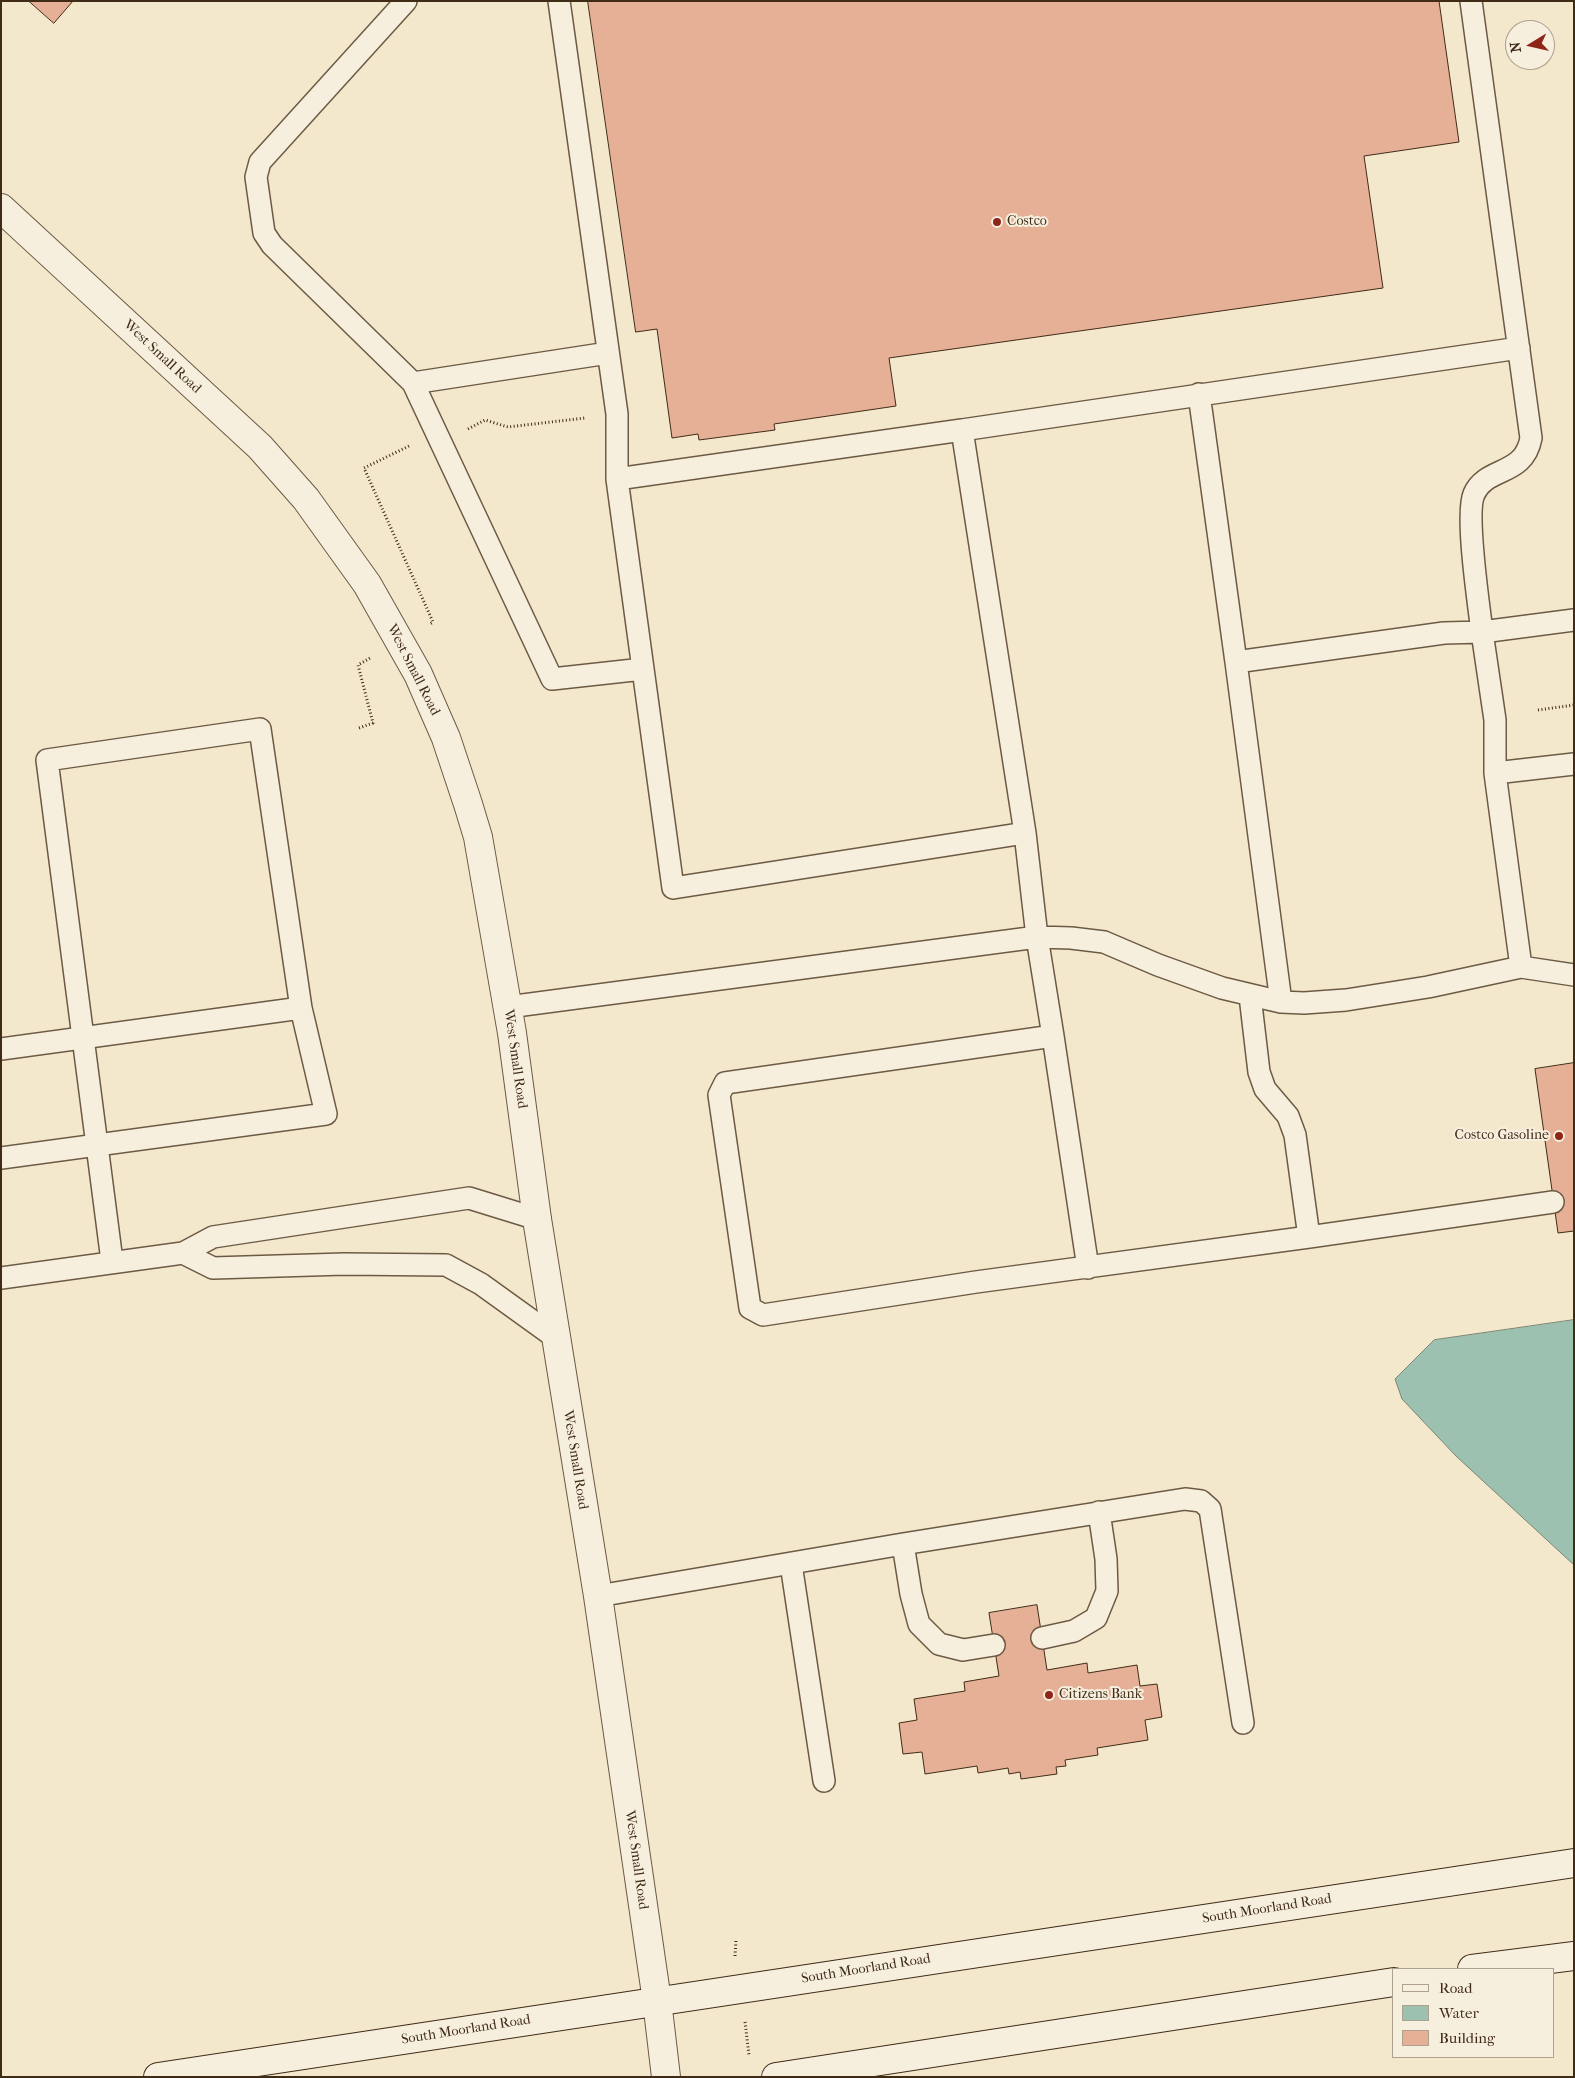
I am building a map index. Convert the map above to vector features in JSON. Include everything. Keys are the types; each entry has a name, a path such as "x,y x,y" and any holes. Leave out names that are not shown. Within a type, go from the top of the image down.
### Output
{"main road":[{"name":"West Small Road","path":"1,208 260,447 306,499 367,584 418,674 446,738 478,837 508,1007 537,1219 598,1596 657,2001 666,2077"},
{"name":"South Moorland Road","path":"158,2077 1574,1863"},
{"path":"1480,1968 1574,1956"},
{"path":"776,2077 1392,1982"}],"lane":[{"path":"406,1 260,162 256,177 264,233 272,245 414,383 552,679 643,669"},
{"path":"559,1 617,414 616,479 673,888 1025,833"},
{"path":"1471,1 1531,438 1528,452 1517,464 1480,485 1474,494 1471,504 1482,632 1494,720 1495,773 1521,967"},
{"path":"616,479 1519,348"},
{"path":"414,383 608,353"},
{"path":"1199,394 1281,1002"},
{"path":"962,430 1025,833 1038,937 1088,1268"},
{"path":"1236,662 1444,633 1482,632 1574,620"},
{"path":"1,1158 96,1145 326,1114 301,1008 260,729 47,760 82,1039 96,1145 112,1262"},
{"path":"1495,773 1574,764"},
{"path":"508,1007 1038,937 1104,942 1158,965 1250,996 1281,1002 1304,1003 1346,1000 1428,987 1521,967 1574,975"},
{"path":"1250,996 1259,1072 1265,1089 1288,1116 1295,1135 1310,1237"},
{"path":"1,1049 301,1008"},
{"path":"1053,1036 725,1083 719,1095 750,1308 763,1315 976,1282 1088,1268 1553,1202"},
{"path":"1,1278 183,1253 213,1237 469,1198 537,1219"},
{"path":"183,1253 213,1268 344,1264 446,1265 481,1284 556,1338"},
{"path":"598,1596 1099,1512 1184,1499 1201,1501 1210,1509 1243,1723"},
{"path":"1042,1638 1074,1631 1096,1618 1107,1591 1106,1559 1099,1512"},
{"path":"903,1544 911,1594 919,1624 939,1644 963,1650 994,1645"},
{"path":"791,1564 824,1781"}],"path":[{"path":"1538,710 1574,705"}],"water":[{"path":"1574,1320 1574,1565 1456,1456 1402,1399 1395,1379 1434,1340"}],"building":[{"path":"29,1 73,1 54,23"},
{"name":"Costco","path":"588,1 1439,1 1459,142 1364,156 1383,288 889,358 896,406 774,424 775,430 699,440 698,434 672,438 657,329 636,332"},
{"name":"Costco Gasoline","path":"1574,1063 1574,1231 1558,1233 1535,1069"},
{"name":"Citizens Bank","path":"1037,1605 1047,1670 1087,1663 1088,1673 1137,1665 1140,1686 1157,1684 1162,1717 1145,1720 1148,1740 1097,1748 1098,1755 1065,1760 1066,1766 1056,1767 1057,1774 1021,1779 1020,1772 1009,1774 1008,1768 978,1773 977,1766 925,1774 922,1752 903,1754 899,1723 917,1720 914,1699 965,1691 964,1682 999,1676 989,1613"}],"place":[{"name":"Costco","path":"997,222"},
{"name":"Costco Gasoline","path":"1559,1136"},
{"name":"Citizens Bank","path":"1049,1695"}]}
